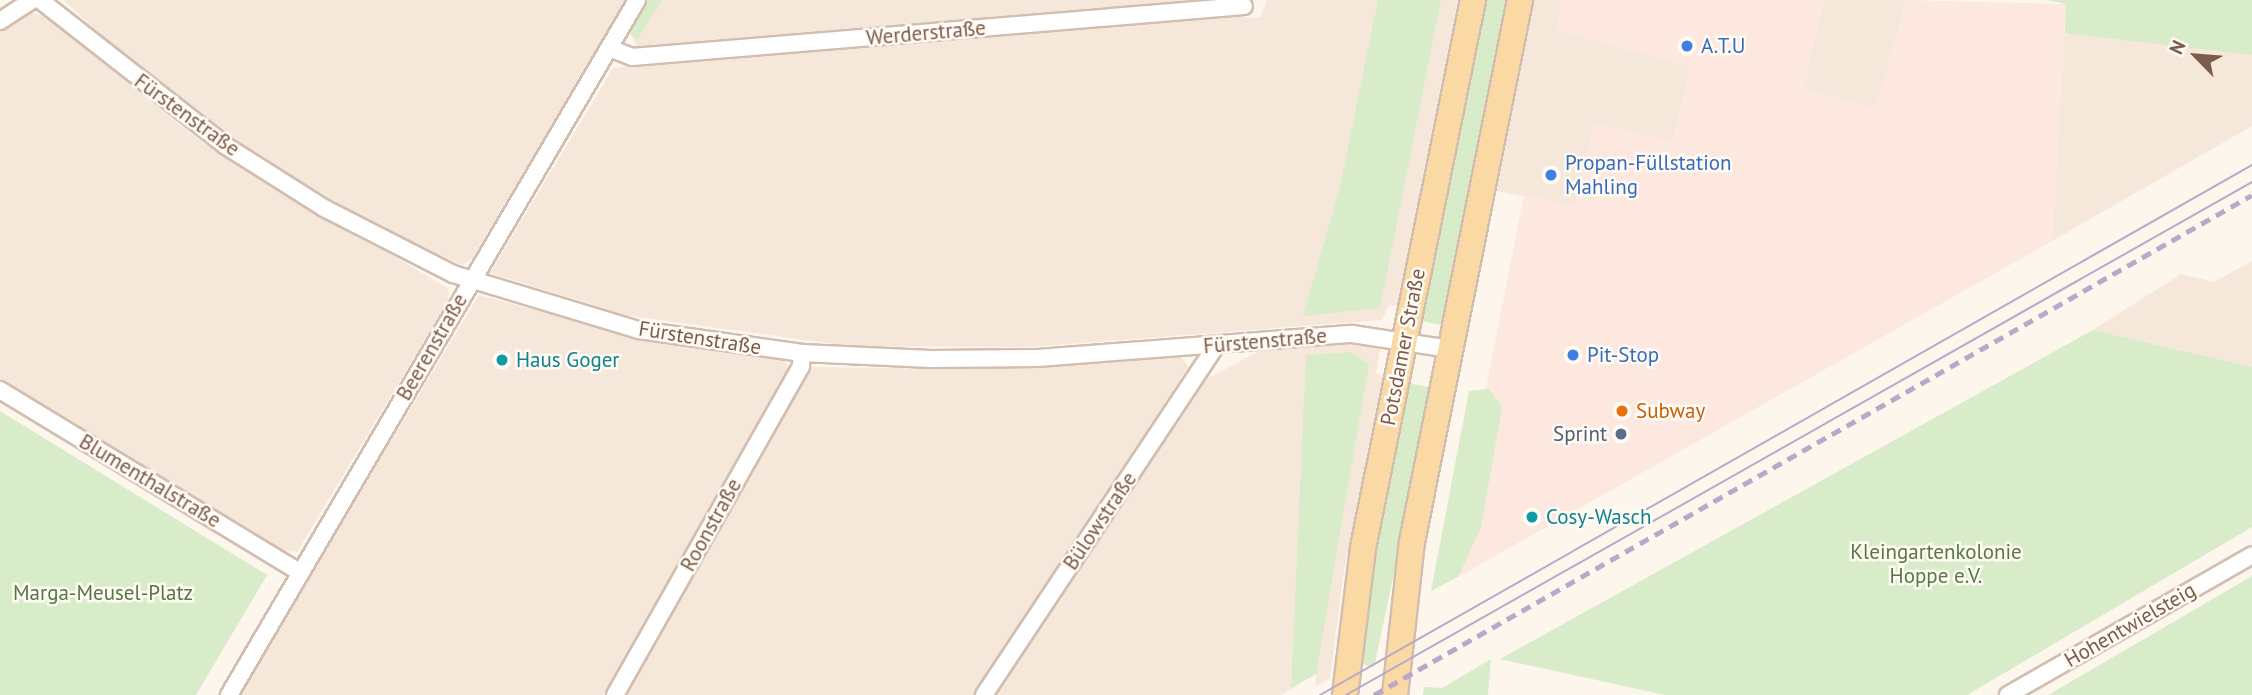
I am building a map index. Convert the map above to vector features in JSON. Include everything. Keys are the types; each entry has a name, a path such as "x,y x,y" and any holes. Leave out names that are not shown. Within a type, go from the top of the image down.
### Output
{"main road":[{"name":"Potsdamer Straße","path":"1345,695 1363,548 1473,0"},
{"path":"1395,695 1412,542 1520,0"}],"street":[{"path":"0,20 32,0"},
{"name":"Fürstenstraße","path":"40,0 226,146 324,208 470,281 639,330 802,353 1038,358 1352,334 1405,339 1450,349"},
{"name":"Beerenstraße","path":"229,695 637,0"},
{"name":"Werderstraße","path":"609,48 632,57 1244,6"},
{"name":"Bülowstraße","path":"984,695 1215,346"},
{"name":"Roonstraße","path":"615,695 801,366 802,353"},
{"name":"Blumenthalstraße","path":"0,390 301,573"},
{"name":"Hohentwielsteig","path":"2008,695 2252,555"}],"shaded area":[{"path":"63,0 625,0 472,259 462,265 384,231 250,150 138,68"},
{"path":"649,0 1212,0 637,47 630,33"},
{"path":"1267,0 1459,0 1398,306 1389,305 1382,320 1030,347 849,346 630,316 490,273 613,68 1207,15 1260,18"},
{"path":"1534,0 1562,0 1557,30 1691,66 1672,142 1595,124 1575,206 1497,191"},
{"path":"1562,0 1824,0 1803,89 1876,108 1906,0 2066,4 2052,241 1458,577 1471,464 1524,195 1575,206 1595,123 1672,142 1691,67 1556,30"},
{"path":"1824,0 1906,0 1876,109 1803,89"},
{"path":"2047,0 2252,0 2252,126 2052,241 2066,4"},
{"path":"29,12 45,16 203,143 449,289 448,301 297,552 282,550 0,379 0,31"},
{"path":"2252,261 2252,367 2093,330 2181,274 2214,282"},
{"path":"479,295 637,337 783,357 791,372 608,695 238,695"},
{"path":"1373,342 1380,350 1376,373 1383,376 1344,571 1330,678 1315,687 1316,674 1281,695 991,695 1187,400 1208,378 1270,346"},
{"path":"1180,354 1188,367 979,695 624,695 811,367 949,369"}],"green space":[{"path":"649,0 662,0 637,40 630,33"},
{"path":"1378,0 1441,0 1380,308 1303,316 1339,191"},
{"path":"1481,0 1510,0 1442,325 1421,321"},
{"path":"2047,0 2252,0 2252,55 2065,33 2066,4"},
{"name":"Kleingartenkolonie Hoppe e.V.","path":"2093,330 2252,367 2252,527 1967,695 1665,695 1500,659"},
{"path":"1350,352 1369,364 1316,674 1291,688 1306,355"},
{"path":"1404,382 1433,388 1374,667 1345,661"},
{"path":"1489,389 1502,407 1481,528 1458,577 1431,591 1469,391"},
{"name":"Marga-Meusel-Platz","path":"0,411 267,575 196,695 0,695"},
{"path":"2252,576 2252,695 2048,695 2170,624"},
{"path":"1491,659 1488,695 1423,695 1424,687 1442,688"}],"tram line":[{"path":"1320,695 2252,165"},
{"path":"1346,695 2252,182"}],"railway":[{"path":"1374,695 2252,195"}],"place":[{"name":"A.T.U","path":"1687,46"},
{"name":"Propan-Füllstation Mahling","path":"1551,175"},
{"name":"Pit-Stop","path":"1573,355"},
{"name":"Haus Goger","path":"502,360"},
{"name":"Subway","path":"1622,411"},
{"name":"Sprint","path":"1621,434"},
{"name":"Cosy-Wasch","path":"1532,517"}]}
